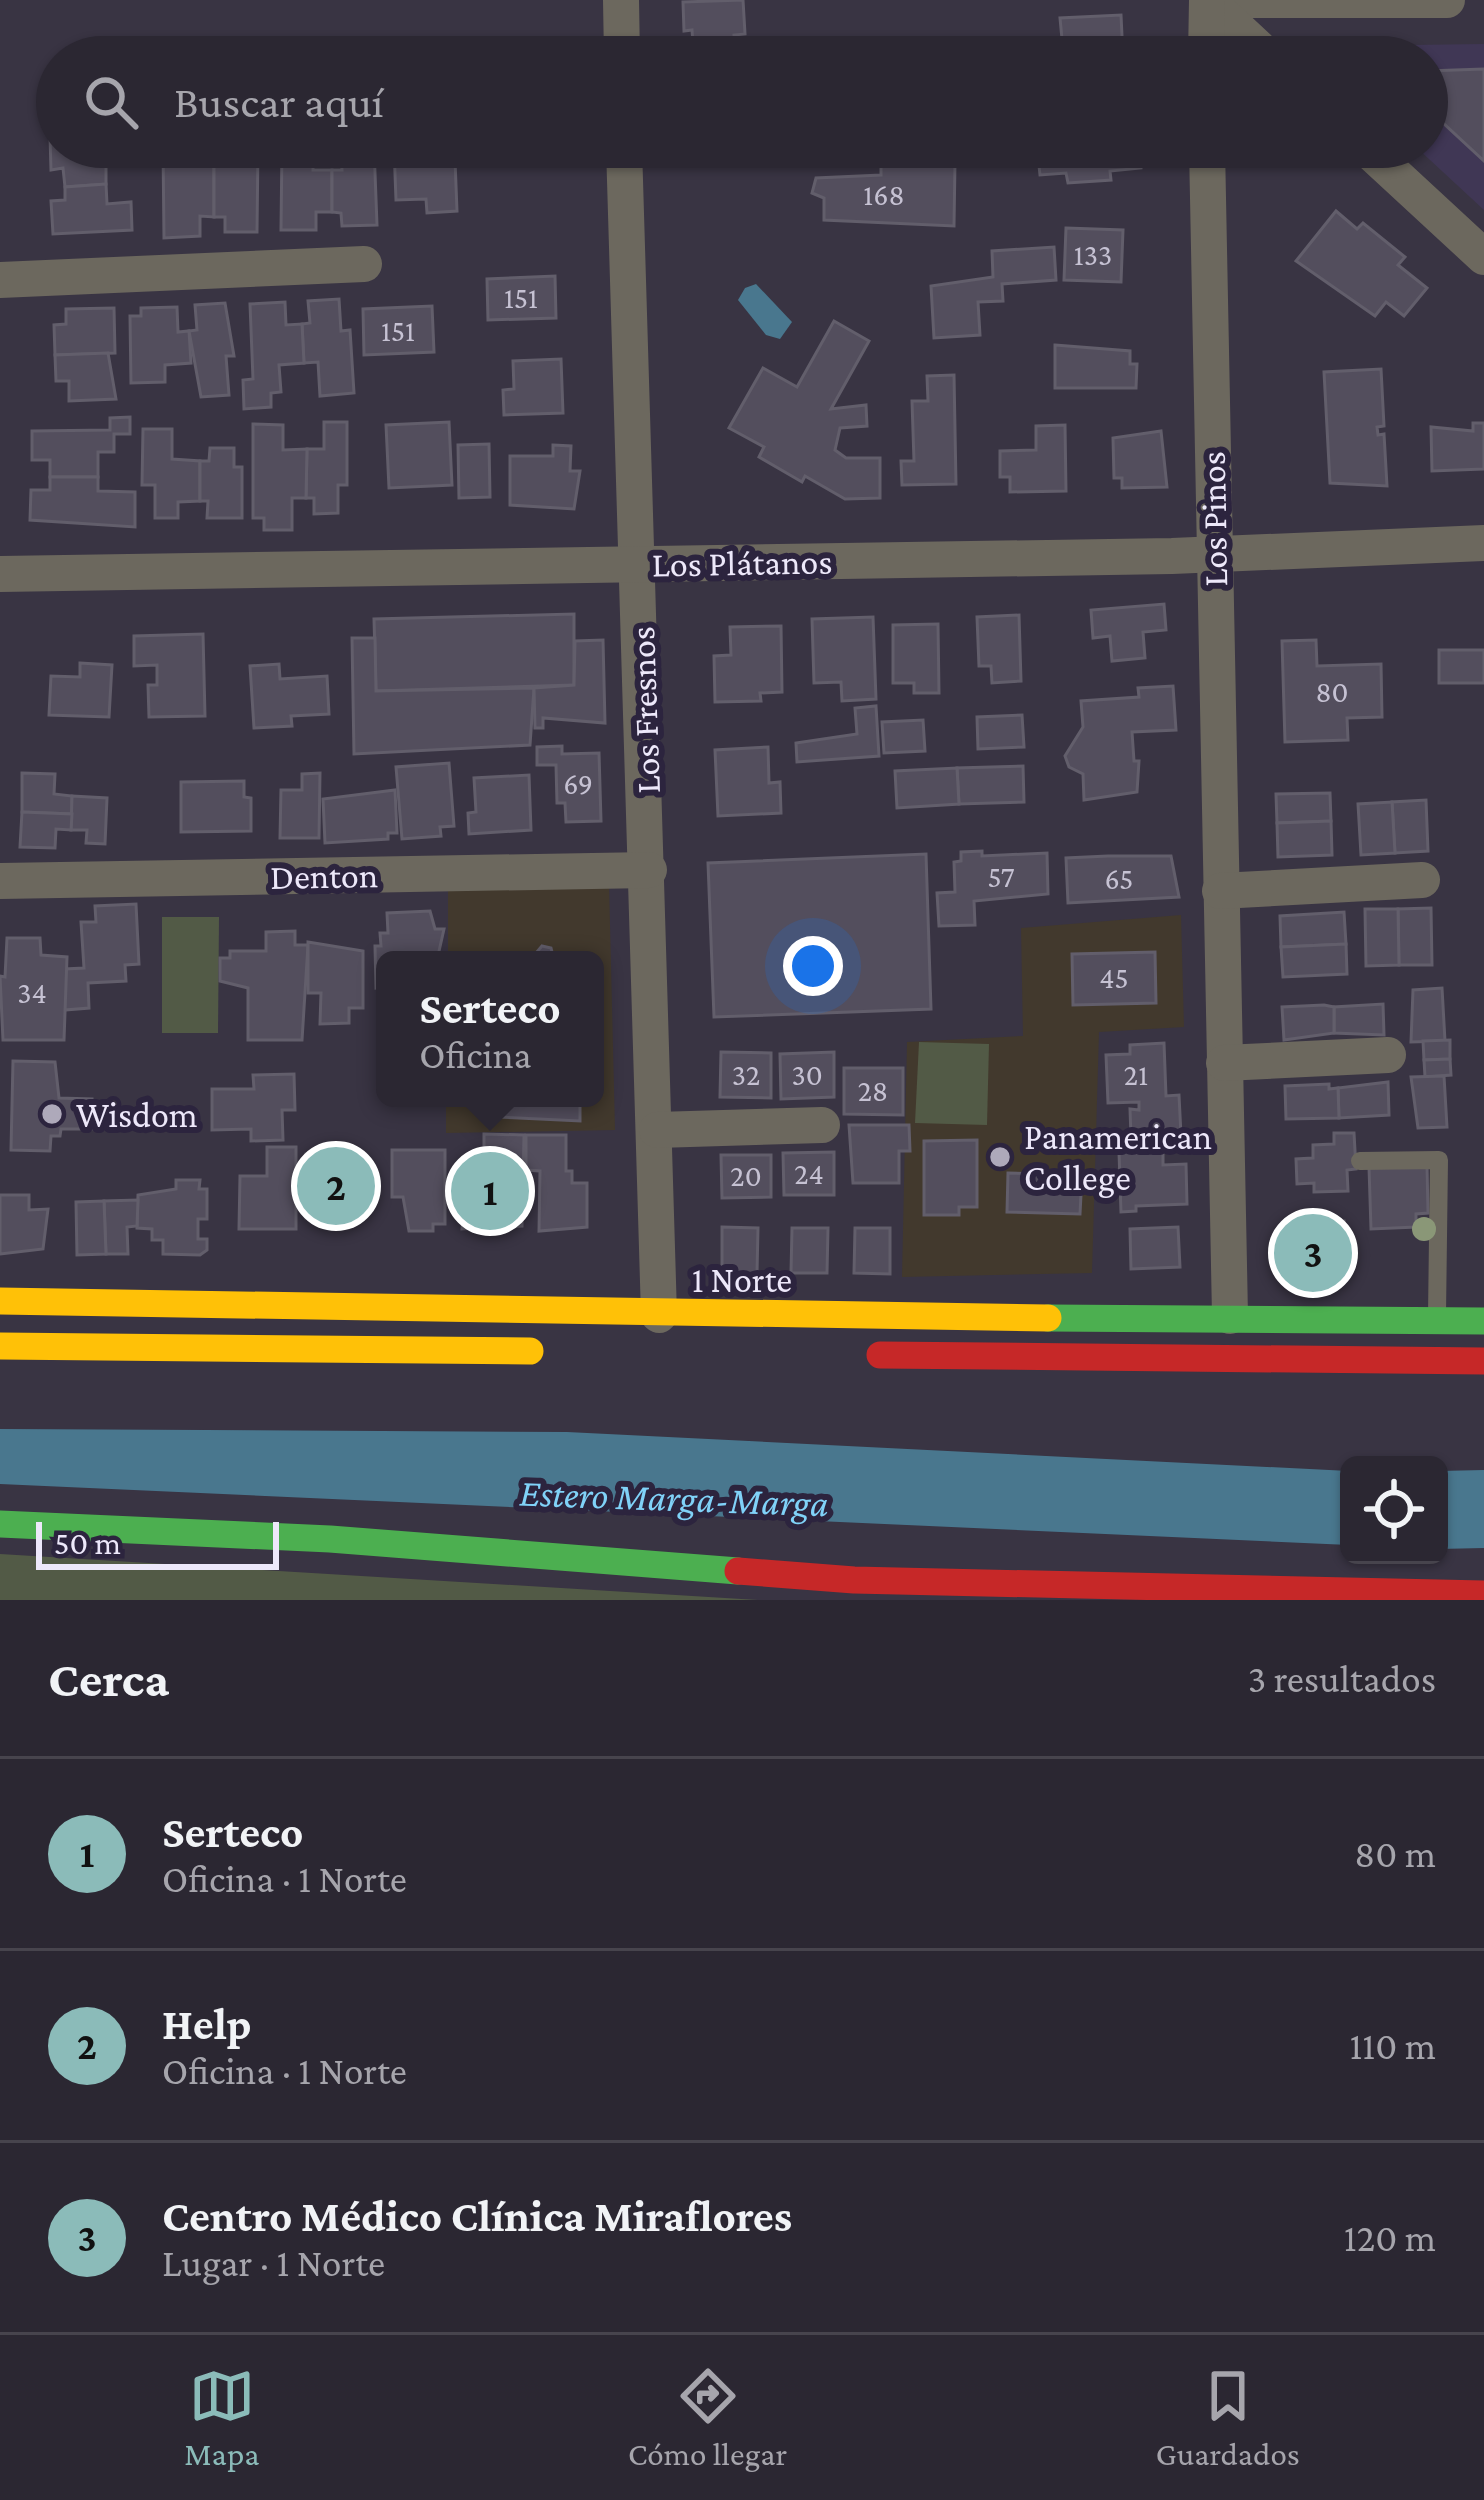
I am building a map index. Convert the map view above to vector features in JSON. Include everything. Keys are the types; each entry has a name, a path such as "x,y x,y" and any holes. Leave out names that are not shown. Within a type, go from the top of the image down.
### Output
{"main road":[{"name":"1 Norte","path":"0,1300 659,1315 1484,1321"},
{"path":"0,1346 550,1352"},
{"path":"862,1355 1484,1361"},
{"path":"0,1524 330,1540 854,1580 1484,1594"}],"street":[{"path":"621,0 622,36"},
{"path":"1207,0 1448,0"},
{"path":"1206,36 1207,0"},
{"path":"1207,0 1246,36"},
{"name":"Los Fresnos","path":"625,168 659,1315"},
{"name":"Los Pinos","path":"1207,168 1231,1316"},
{"path":"1388,168 1484,257"},
{"path":"0,280 364,264"},
{"name":"Los Plátanos","path":"0,574 1214,555 1484,543"},
{"name":"Denton","path":"0,881 649,870"},
{"path":"1220,892 1422,880"},
{"path":"1224,1063 1388,1055"},
{"path":"657,1130 822,1125"}],"lane":[{"path":"1360,1161 1439,1160 1437,1320"}],"shaded area":[{"path":"1448,44 1484,44 1484,210 1439,168 1448,168"},
{"path":"609,883 615,1130 446,1133 446,1107 604,1107 604,951 448,951 448,888"},
{"name":"Panamerican College","path":"1181,915 1184,1027 1099,1032 1092,1273 902,1277 907,1042 1023,1036 1021,928"}],"green space":[{"path":"162,917 219,917 218,1033 162,1033"},
{"path":"919,1042 989,1044 987,1125 915,1123"},
{"path":"0,1554 758,1600 0,1600"}],"water":[{"path":"756,284 792,322 780,339 766,335 738,300 745,288"},
{"name":"Estero Marga-Marga","path":"0,1429 567,1432 1340,1471 1340,1545 0,1484"},
{"path":"1484,1470 1484,1548 1448,1549 1448,1471"}],"building":[{"path":"743,0 745,34 692,36 692,30 684,31 683,2"},
{"path":"1121,15 1122,36 1062,36 1060,18"},
{"path":"1484,69 1484,161 1448,128 1448,70"},
{"path":"63,168 106,168 106,184 65,187"},
{"path":"163,168 214,168 214,217 200,216 200,236 164,238"},
{"path":"214,168 258,168 257,232 225,232 225,217 214,217"},
{"path":"282,168 332,170 332,212 316,212 316,230 281,230"},
{"path":"375,168 377,225 342,226 341,213 332,212 332,170"},
{"path":"395,168 455,168 457,211 427,213 426,199 396,200"},
{"path":"881,168 955,168 954,226 824,220 824,198 812,193 816,178 881,175"},
{"path":"1039,168 1141,168 1110,171 1111,180 1068,183 1066,173 1040,175"},
{"path":"106,184 107,204 131,202 132,230 53,234 51,201 65,200 65,187"},
{"path":"1336,211 1357,229 1363,223 1405,257 1398,265 1427,288 1404,316 1386,302 1375,316 1296,261"},
{"path":"1066,228 1123,230 1121,282 1064,280"},
{"path":"1054,247 1056,280 1002,284 1003,301 978,302 980,335 934,338 931,286 993,277 992,251"},
{"path":"555,276 556,318 488,320 487,279"},
{"path":"339,299 341,331 350,330 354,393 320,396 318,362 304,363 302,324 310,323 308,301"},
{"path":"285,302 286,325 302,324 304,363 279,365 281,392 271,393 271,407 244,409 243,380 253,379 250,304"},
{"path":"225,303 234,356 226,356 229,395 201,397 189,331 197,330 195,305"},
{"path":"432,306 434,352 364,355 363,309"},
{"path":"177,307 178,332 189,331 191,363 165,365 165,382 131,383 130,316 141,316 141,308"},
{"path":"114,308 115,353 55,355 54,325 66,324 66,309"},
{"path":"834,321 869,341 831,409 866,405 867,426 840,428 835,450 846,458 880,458 880,498 845,499 805,476 802,482 759,457 764,447 729,428 763,368 797,387"},
{"path":"1055,345 1130,351 1130,364 1137,364 1136,388 1055,388"},
{"path":"108,353 116,399 69,401 69,381 56,381 55,355"},
{"path":"561,359 563,413 504,415 503,390 514,389 513,361"},
{"path":"1381,369 1384,426 1377,427 1378,435 1384,434 1387,486 1330,483 1324,372"},
{"path":"954,375 956,484 902,485 901,461 914,461 912,401 928,401 927,376"},
{"path":"130,417 130,434 114,434 114,452 98,452 98,477 50,477 50,460 32,460 32,431 110,430 110,418"},
{"path":"324,422 347,422 347,485 338,485 338,513 314,514 314,498 306,498 307,449 324,449"},
{"path":"449,422 452,485 389,488 386,425"},
{"path":"1473,423 1484,423 1484,469 1432,471 1431,427 1473,431"},
{"path":"253,424 283,425 283,450 307,449 306,498 292,498 292,530 264,530 264,518 253,518"},
{"path":"1065,425 1066,491 1010,492 1010,477 1000,477 1000,451 1036,450 1036,426"},
{"path":"143,429 172,429 172,459 200,461 200,501 178,502 178,518 155,518 155,485 142,485"},
{"path":"1161,431 1167,487 1122,488 1122,478 1114,478 1113,438"},
{"path":"489,444 490,497 459,498 458,445"},
{"path":"553,445 571,446 570,471 580,471 574,509 510,505 510,456 553,456"},
{"path":"210,448 234,448 234,467 242,467 242,518 207,518 208,501 200,501 200,461 209,461"},
{"path":"50,477 98,477 98,491 135,492 135,527 30,520 31,490 50,490"},
{"path":"1164,604 1166,630 1143,632 1145,658 1112,661 1110,636 1093,638 1091,610"},
{"path":"574,614 574,685 376,691 374,619"},
{"path":"1019,615 1021,681 992,683 991,666 979,666 977,617"},
{"path":"873,617 876,699 842,701 841,682 814,683 812,619"},
{"path":"938,624 939,693 914,693 914,683 893,683 893,625"},
{"path":"781,626 782,692 760,693 761,701 715,702 714,656 731,655 730,627"},
{"path":"203,634 205,716 149,717 148,685 157,685 157,665 134,666 134,636"},
{"path":"352,638 375,638 376,691 534,688 530,745 354,754"},
{"path":"603,640 605,723 543,718 543,728 535,728 534,688 574,685 575,641"},
{"path":"1316,640 1317,666 1381,664 1382,717 1347,718 1348,740 1285,742 1282,641"},
{"path":"1439,650 1484,650 1484,683 1439,683"},
{"path":"80,663 112,665 109,717 49,715 51,676 80,677"},
{"path":"279,664 280,679 327,676 329,714 291,716 292,726 254,728 250,666"},
{"path":"1173,686 1176,730 1132,732 1134,761 1139,761 1137,792 1084,800 1083,774 1069,767 1065,756 1083,727 1081,701 1139,697 1138,688"},
{"path":"876,706 879,756 797,762 796,743 857,734 855,708"},
{"path":"1022,715 1024,747 978,749 977,717"},
{"path":"923,720 925,751 884,753 882,722"},
{"path":"562,746 562,754 599,753 601,821 566,822 565,803 557,803 556,765 537,765 537,747"},
{"path":"768,747 769,783 780,782 781,813 718,816 715,750"},
{"path":"449,763 454,826 440,827 441,836 402,839 396,767"},
{"path":"1023,766 1024,802 959,804 957,768"},
{"path":"957,768 959,804 897,808 895,771"},
{"path":"22,773 55,774 54,794 72,796 72,814 22,812"},
{"path":"320,773 319,838 280,838 281,790 302,790 302,774"},
{"path":"529,775 531,830 469,834 468,813 476,812 474,778"},
{"path":"244,781 244,797 251,798 251,831 181,832 181,782"},
{"path":"395,790 397,833 388,833 388,839 325,843 323,799"},
{"path":"1330,793 1331,821 1277,823 1276,794"},
{"path":"72,796 107,798 105,844 86,843 87,830 71,830"},
{"path":"1426,800 1428,851 1395,853 1392,802"},
{"path":"1392,802 1395,853 1361,855 1358,804"},
{"path":"22,812 72,814 71,830 56,829 55,848 20,847"},
{"path":"1331,821 1332,855 1278,857 1277,823"},
{"path":"982,851 982,856 1047,853 1048,894 974,901 975,925 939,926 937,893 955,892 954,862 961,861 961,852"},
{"path":"926,854 931,1009 714,1017 708,863"},
{"path":"1171,856 1179,897 1068,903 1066,858"},
{"path":"136,904 139,964 125,965 126,981 88,983 89,1008 64,1010 65,969 84,968 81,922 96,922 95,906"},
{"path":"1431,908 1432,965 1399,965 1398,909"},
{"path":"1365,909 1398,909 1399,965 1366,966"},
{"path":"430,911 435,929 444,929 439,951 376,951 376,988 375,946 381,946 380,933 388,933 387,913"},
{"path":"1344,912 1346,944 1281,947 1280,916"},
{"path":"295,931 295,945 308,945 302,1040 248,1040 248,988 220,981 220,958 230,958 230,951 266,951 266,932"},
{"path":"7,938 40,938 41,955 67,957 64,1040 3,1040 0,976 5,977"},
{"path":"308,942 363,951 363,1008 349,1008 349,1023 320,1024 321,993 308,993"},
{"path":"1346,944 1347,974 1283,977 1281,947"},
{"path":"1155,952 1156,1003 1073,1005 1072,954"},
{"path":"1442,988 1445,1041 1411,1042 1413,990"},
{"path":"1383,1004 1384,1035 1334,1033 1334,1007"},
{"path":"1282,1007 1334,1007 1334,1033 1284,1040"},
{"path":"1450,1040 1450,1059 1424,1060 1423,1041"},
{"path":"1164,1043 1166,1096 1179,1095 1181,1135 1131,1137 1130,1109 1139,1110 1139,1102 1108,1103 1106,1055 1130,1054 1130,1045"},
{"path":"721,1052 771,1053 771,1098 720,1097"},
{"path":"834,1052 834,1097 781,1099 780,1054"},
{"path":"1450,1059 1451,1075 1425,1077 1424,1060"},
{"name":"Wisdom","path":"13,1061 55,1062 59,1098 92,1099 91,1129 61,1129 60,1136 51,1136 50,1151 11,1150"},
{"path":"844,1068 903,1068 903,1115 844,1114"},
{"path":"294,1074 295,1110 282,1110 283,1140 251,1141 251,1129 212,1130 212,1089 254,1089 253,1075"},
{"path":"1444,1076 1447,1127 1418,1128 1411,1077"},
{"path":"1388,1082 1389,1115 1339,1118 1338,1088"},
{"path":"1329,1084 1329,1089 1338,1088 1339,1118 1286,1119 1285,1086"},
{"path":"498,1107 580,1107 580,1121 498,1117"},
{"path":"849,1125 909,1125 910,1151 899,1151 899,1183 853,1183"},
{"path":"1334,1133 1354,1133 1356,1169 1347,1170 1348,1191 1314,1192 1314,1183 1297,1184 1296,1159 1313,1158 1313,1145 1334,1144"},
{"path":"484,1134 524,1135 522,1226 462,1229 463,1215 457,1215 458,1166 484,1166"},
{"path":"526,1135 566,1135 566,1171 572,1171 572,1183 587,1183 587,1227 539,1231 540,1171 526,1170"},
{"path":"977,1140 977,1207 959,1207 959,1215 924,1215 924,1141"},
{"path":"267,1147 296,1147 296,1229 239,1229 240,1176 267,1176"},
{"path":"392,1150 445,1150 445,1224 433,1224 433,1231 409,1231 403,1197 392,1197"},
{"path":"1163,1151 1163,1165 1186,1164 1187,1204 1136,1206 1136,1211 1121,1212 1119,1152"},
{"path":"834,1152 834,1195 784,1195 783,1153"},
{"path":"306,1154 365,1154 365,1217 306,1218"},
{"path":"721,1155 771,1155 771,1197 722,1198"},
{"path":"1427,1165 1428,1213 1416,1214 1416,1227 1371,1229 1369,1167"},
{"path":"1008,1173 1082,1175 1080,1214 1007,1212"},
{"path":"176,1180 200,1180 199,1189 207,1189 207,1219 198,1219 198,1239 207,1239 207,1250 200,1255 163,1254 163,1240 152,1240 152,1229 137,1228 138,1195 176,1189"},
{"path":"0,1195 29,1195 29,1210 48,1209 43,1249 0,1254"},
{"path":"138,1200 137,1226 127,1227 128,1254 106,1254 104,1201"},
{"path":"104,1201 106,1254 77,1255 76,1202"},
{"path":"1344,1221 1344,1243 1331,1243 1332,1264 1294,1265 1292,1223"},
{"path":"722,1227 758,1228 757,1273 722,1273"},
{"path":"1178,1227 1180,1267 1131,1269 1130,1229"},
{"path":"792,1228 828,1228 827,1273 791,1273"},
{"path":"855,1228 890,1228 890,1274 854,1273"}],"traffic: fast":[{"path":"1048,1318 1484,1321"},
{"path":"0,1524 330,1539 738,1571"}],"traffic: slow":[{"path":"0,1301 1048,1318"},
{"path":"0,1346 530,1351"}],"traffic: jam":[{"path":"880,1355 1484,1361"},
{"path":"738,1571 854,1580 1484,1594"}],"place":[{"name":"Wisdom","path":"52,1114"},
{"name":"Panamerican College","path":"1000,1157"},
{"name":"Help","path":"336,1186"},
{"name":"Serteco","path":"490,1191"},
{"name":"Centro Médico Clínica Miraflores","path":"1313,1253"}]}
